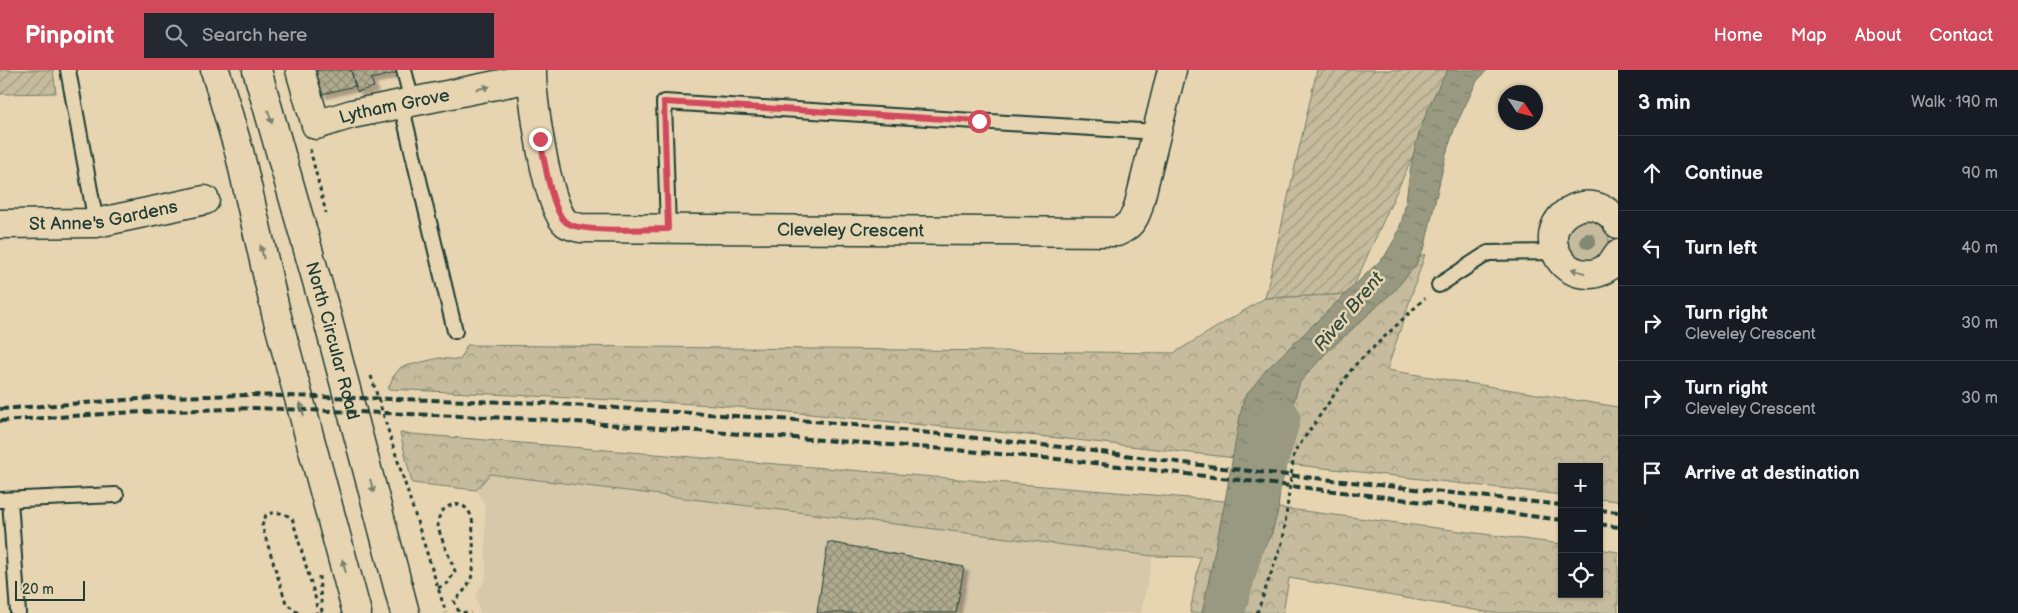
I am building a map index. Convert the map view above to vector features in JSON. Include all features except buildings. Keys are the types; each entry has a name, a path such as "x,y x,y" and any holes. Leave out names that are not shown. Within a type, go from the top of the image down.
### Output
{"main road":[{"path":"215,70 239,151 276,313 357,613"},
{"name":"North Circular Road","path":"257,70 326,313 405,613"},
{"path":"300,70 316,125"},
{"name":"Cleveley Crescent","path":"532,74 537,123 546,172 560,214 566,223 580,228 1117,232 1127,228 1134,218 1172,70"},
{"name":"Lytham Grove","path":"316,125 352,114 532,74"},
{"name":"St Anne's Gardens","path":"0,224 96,223 205,200"},
{"path":"1618,223 1609,212 1598,206 1585,205 1572,208 1562,216 1555,227 1553,239 1555,252 1562,264 1574,272 1588,274 1602,271 1614,262 1618,254"}],"lane":[{"path":"68,70 96,223"},
{"path":"404,70 407,103 455,331"},
{"path":"668,229 664,102 1157,132"},
{"path":"1438,285 1488,253 1555,252"},
{"path":"18,613 5,500 116,495"}],"path":[{"path":"316,125 308,145 329,222"},
{"path":"1257,613 1283,540 1294,453 1354,366 1438,285"},
{"path":"370,373 446,613"},
{"path":"438,588 448,583 455,571 438,525 440,514 445,507 456,504 465,507 472,516 474,572 463,593 454,601 459,612 471,613"},
{"path":"298,613 286,603 262,526 266,515 274,512 284,513 292,518 317,613"},
{"path":"310,581 319,579"}],"shaded area":[{"path":"490,474 1153,556 1141,613 480,613 476,595 486,578 485,504 476,490"}],"green space":[{"path":"0,70 53,70 56,93 0,94"},
{"path":"1317,70 1452,70 1350,294 1265,298"},
{"path":"1592,219 1600,222 1606,228 1609,240 1606,252 1600,258 1584,261 1576,258 1570,252 1567,236 1570,228 1576,222"},
{"path":"1425,254 1387,370 1618,407 1618,501 1603,499 1603,463 1558,463 1558,495 1059,438 716,405 388,389 393,377 401,367 439,358 460,360 467,345 1174,353 1265,298 1350,294"},
{"path":"400,433 1225,501 1558,543 1558,598 1603,598 1603,550 1618,552 1618,613 1492,613 1289,578 1283,613 1190,613 1200,557 1153,556 490,474 476,490 412,483"}],"water":[{"path":"1448,70 1487,70 1477,81 1455,127 1446,154 1425,246 1415,266 1395,290 1325,354 1300,382 1286,425 1278,511 1272,533 1252,569 1243,613 1202,613 1244,398 1266,370 1385,256 1397,235 1401,222 1420,130 1432,99","holes":["1282,396 1272,425 1264,477 1261,518 1255,535 1250,542 1248,533 1252,492 1263,424 1271,407"]}],"waterway":[{"name":"River Brent","path":"1224,613 1280,418"}],"railway":[{"path":"0,409 167,397 249,395 543,403 825,422 1071,448 1223,468 1558,505"},
{"path":"0,421 117,413 255,408 536,419 945,449 1067,460 1385,497 1558,519"},
{"path":"1603,510 1618,512"},
{"path":"1603,525 1618,527"}],"route":[{"path":"540,139 546,172 554,199 566,223 580,228 668,229 664,102 979,121"}]}
